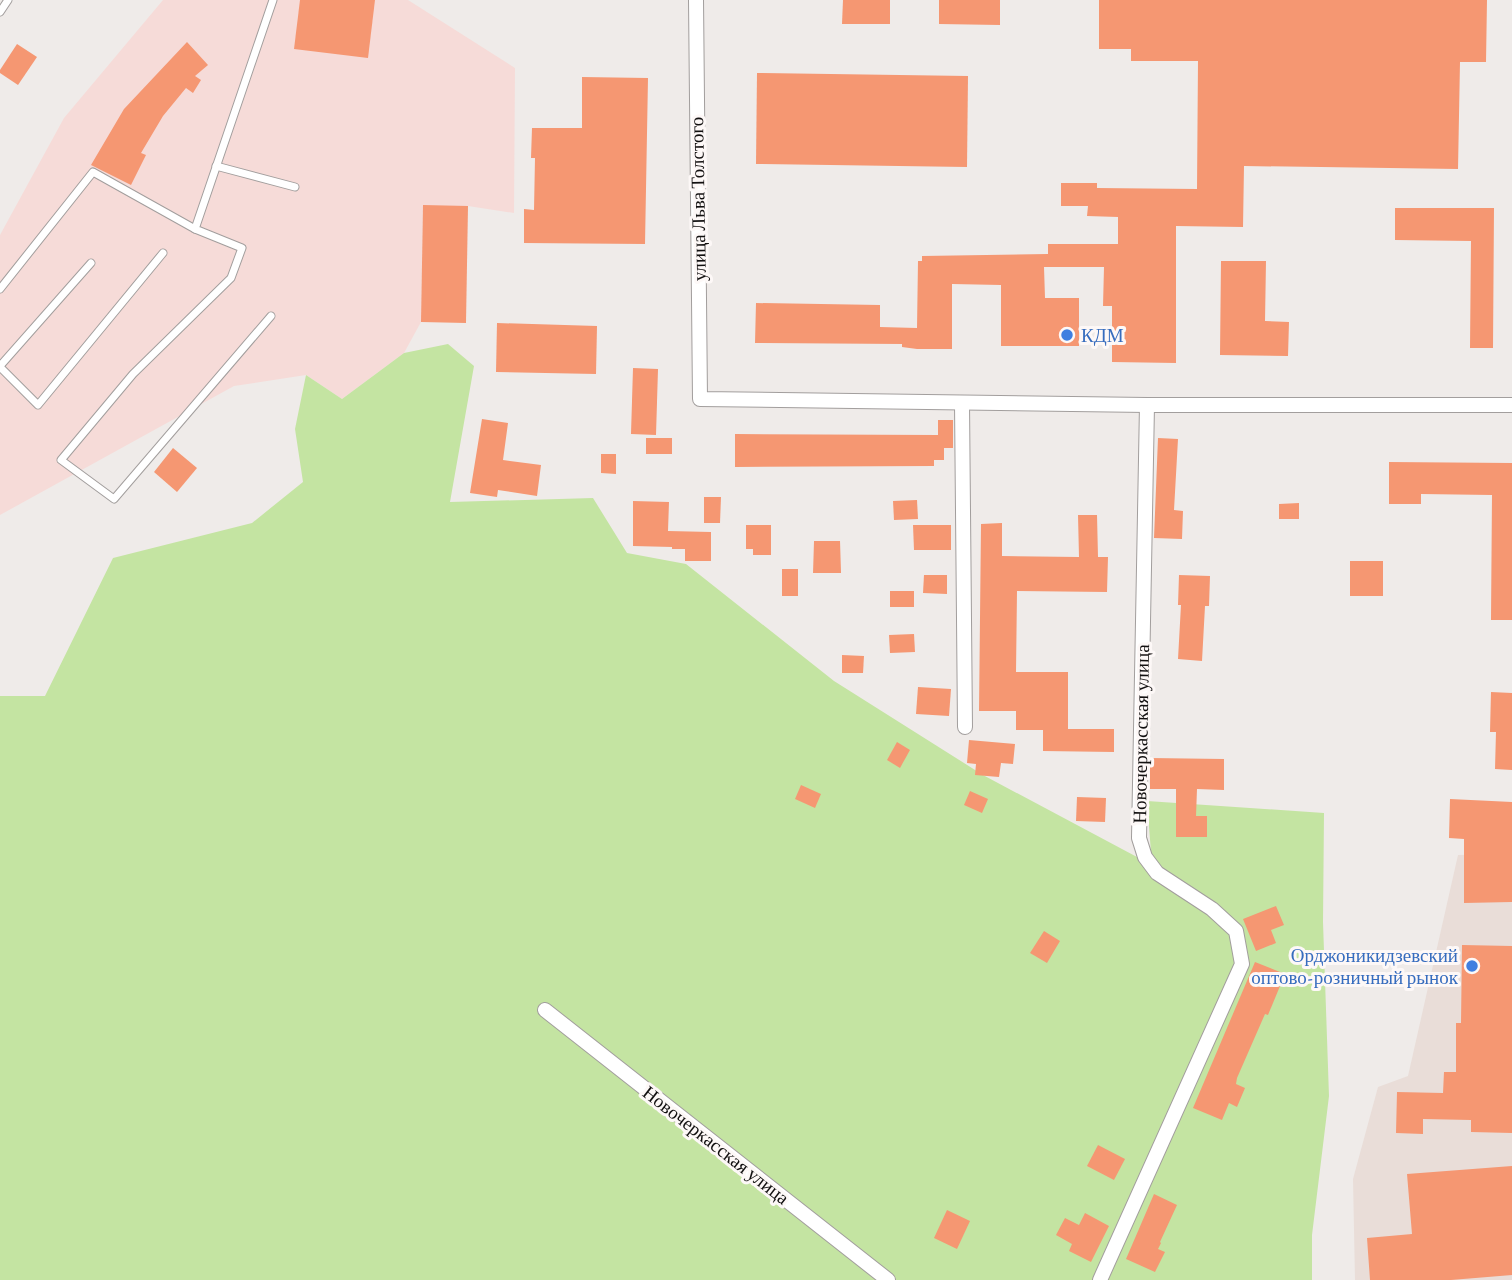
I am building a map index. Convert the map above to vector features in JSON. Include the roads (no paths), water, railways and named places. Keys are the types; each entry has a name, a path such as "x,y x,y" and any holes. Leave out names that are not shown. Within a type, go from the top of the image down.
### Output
{"street":[{"name":"улица Льва Толстого","path":"696,0 700,399 962,403"},
{"path":"965,727 962,403 1512,405"},
{"name":"Новочеркасская улица","path":"1100,1280 1242,964 1237,931 1212,909 1157,873 1145,857 1139,838 1147,405"},
{"name":"Новочеркасская улица","path":"545,1010 888,1280"}],"lane":[{"path":"0,12 8,0"},
{"path":"195,229 272,0"},
{"path":"216,166 295,187"},
{"path":"0,289 93,172 195,229 242,248 231,278 133,374 61,460 114,499 271,316"},
{"path":"91,263 1,370 38,405 163,253"}],"place":[{"name":"КДМ","path":"1067,335"},
{"name":"Орджоникидзевский оптово-розничный рынок","path":"1472,966"}]}
